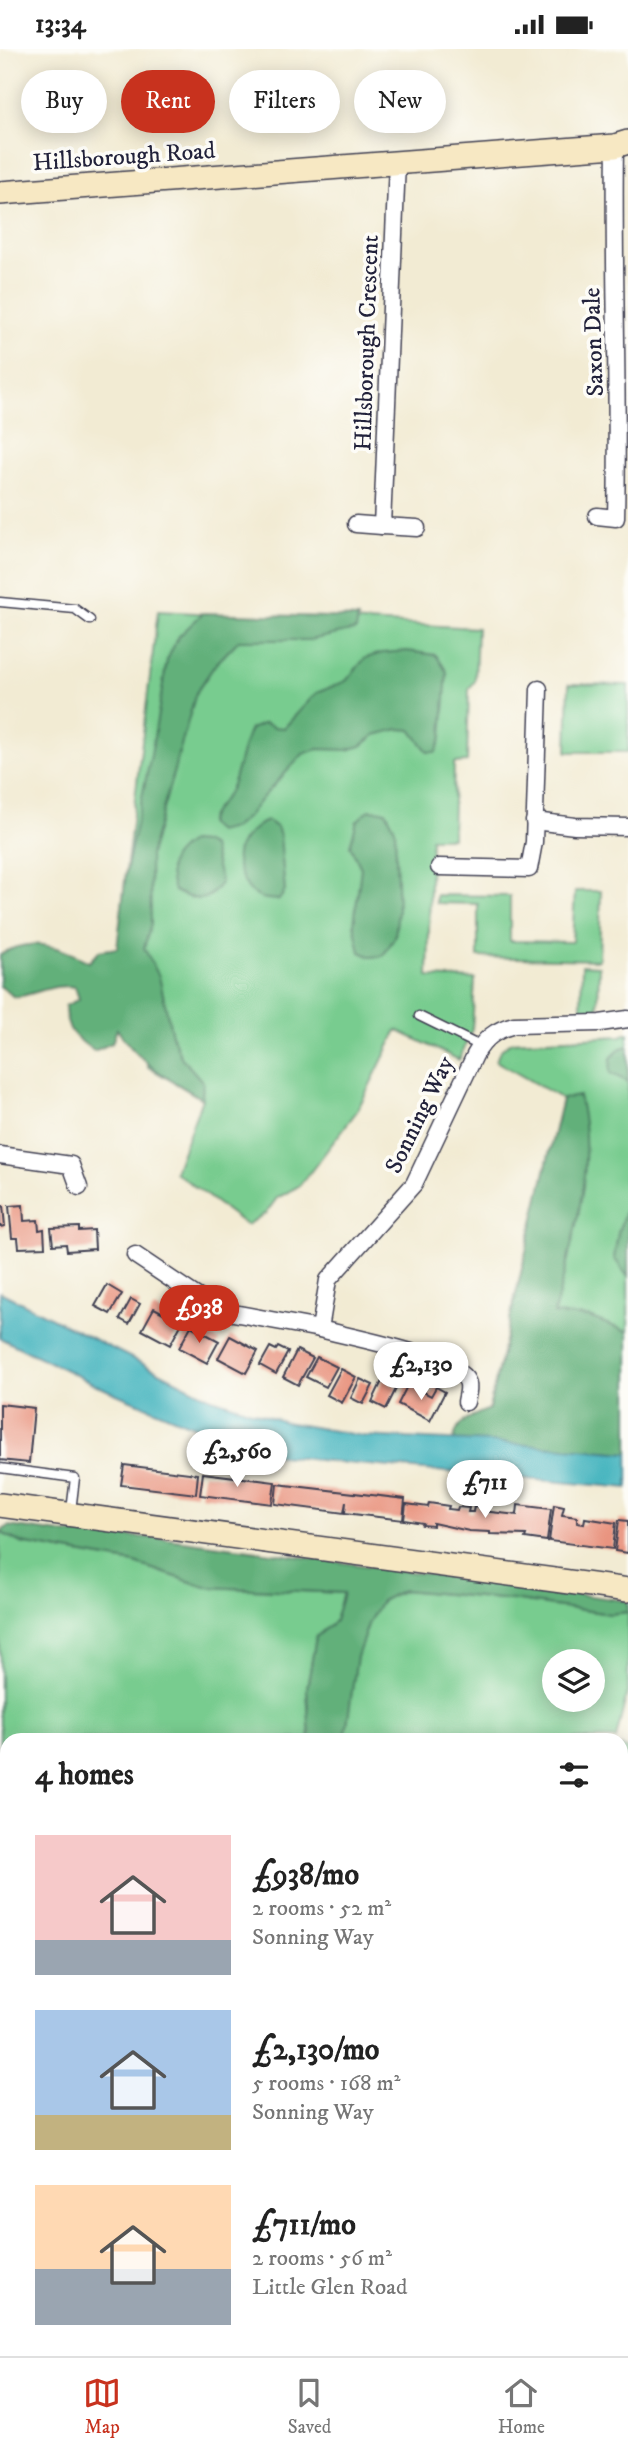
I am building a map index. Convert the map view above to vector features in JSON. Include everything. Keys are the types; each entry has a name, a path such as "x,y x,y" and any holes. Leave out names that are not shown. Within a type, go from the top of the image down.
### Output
{"main road":[{"name":"Hillsborough Road","path":"0,193 622,144"},
{"path":"0,1505 628,1590"}],"street":[{"name":"Saxon Dale","path":"597,516 616,517 618,412 614,235 622,144"},
{"name":"Hillsborough Crescent","path":"382,526 397,162"},
{"path":"356,524 417,528"},
{"path":"439,867 529,869 533,849 539,689"},
{"path":"534,821 628,827"},
{"name":"Sonning Way","path":"320,1329 328,1280 414,1184 480,1046 495,1033 514,1025 600,1023 628,1019"},
{"path":"0,1155 71,1165 79,1188"},
{"path":"135,1255 217,1310 320,1329 436,1359 456,1369 466,1378 466,1402"}],"lane":[{"path":"0,602 75,609 89,620"},
{"path":"419,1016 480,1046"},
{"path":"0,1468 75,1478 70,1514"}],"green space":[{"path":"158,611 477,628 475,681 469,689 467,762 454,763 452,838 431,838 428,977 475,979 472,1030 459,1060 397,1030 357,1111 312,1170 299,1186 277,1198 266,1213 246,1225 175,1172 202,1099 148,1067 126,872"},
{"path":"203,613 358,618 356,630 310,640 239,640 215,665 196,693 150,855 151,924 144,948 159,976 172,1035 181,1057 203,1082 202,1099 145,1061 117,1029 112,1043 94,1051 81,1041 69,1027 65,1014 65,1006 79,999 75,987 52,988 14,997 0,986 0,955 11,949 34,944 56,948 89,962 99,951 117,948 126,872 151,755 167,660 178,637"},
{"path":"407,651 436,655 447,672 442,737 436,752 428,752 411,730 399,729 375,735 361,746 347,750 317,749 303,754 234,828 217,832 208,824 229,792 250,729 265,723 284,728 316,693 346,681 365,658 382,653"},
{"path":"569,684 628,685 628,752 567,752"},
{"path":"369,810 386,811 395,829 398,910 395,937 383,956 371,957 360,952 354,924 361,868 350,846 357,821"},
{"path":"267,821 277,827 280,836 285,891 279,900 262,898 252,892 238,867 239,847 255,828"},
{"path":"190,842 205,843 212,847 221,882 206,898 195,899 174,891 170,875 171,863 177,852"},
{"path":"575,891 601,891 599,960 478,957 478,904 436,903 436,895 510,896 510,941 572,942"},
{"path":"582,965 599,966 598,1009 581,1010"},
{"path":"628,1033 628,1453 489,1409 562,1099 496,1061 500,1051 510,1042 621,1036"},
{"path":"628,1046 628,1082 610,1073 611,1058 621,1048"},
{"path":"579,1096 586,1151 584,1178 580,1206 554,1314 589,1317 628,1332 628,1453 454,1441 461,1424 489,1409 562,1099"},
{"path":"628,1173 628,1277 614,1258 626,1208 625,1176"},
{"path":"9,1526 61,1533 161,1538 628,1601 628,1612 610,1614 511,1600 403,1590 381,1601 369,1622 357,1657 346,1733 310,1733 307,1688 316,1637 335,1621 343,1593 206,1587 135,1563 21,1543 0,1532"},
{"path":"0,1532 21,1543 135,1563 206,1587 343,1593 335,1621 316,1637 307,1688 310,1733 0,1733"},
{"path":"404,1590 511,1600 610,1614 628,1612 628,1689 617,1733 346,1733 359,1649 364,1631 380,1603"}],"water":[{"path":"0,1292 209,1397 285,1422 363,1436 490,1442 628,1453 628,1488 281,1456 229,1441 107,1390 0,1338"}],"building":[{"path":"23,1205 24,1221 38,1220 39,1230 44,1229 45,1247 19,1248 18,1238 12,1238 9,1206"},
{"path":"0,1206 3,1206 5,1226 0,1227"},
{"path":"79,1227 79,1231 94,1230 95,1249 67,1251 66,1244 53,1245 51,1228"},
{"path":"107,1285 122,1294 110,1314 95,1306"},
{"path":"131,1299 140,1304 129,1324 120,1319"},
{"path":"154,1308 182,1323 170,1345 142,1330"},
{"path":"191,1326 219,1341 207,1363 179,1348"},
{"path":"230,1336 258,1351 246,1373 218,1358"},
{"path":"270,1347 276,1350 278,1347 288,1352 276,1374 260,1365"},
{"path":"297,1350 313,1358 298,1385 283,1377"},
{"path":"317,1357 337,1367 326,1387 306,1377"},
{"path":"341,1369 356,1377 342,1403 327,1395"},
{"path":"360,1379 373,1385 363,1404 351,1398"},
{"path":"383,1379 397,1387 386,1409 372,1402"},
{"path":"408,1384 431,1396 436,1387 445,1392 430,1421 398,1404"},
{"path":"0,1404 34,1408 29,1463 0,1460"},
{"path":"124,1465 198,1474 196,1494 121,1485"},
{"path":"203,1473 275,1482 272,1504 200,1495"},
{"path":"277,1484 405,1499 403,1520 345,1513 346,1502 344,1513 275,1504"},
{"path":"429,1503 449,1506 448,1509 469,1508 468,1512 473,1512 474,1506 482,1507 482,1511 517,1515 518,1505 551,1509 547,1541 525,1538 526,1535 490,1534 404,1520 406,1504 428,1507"},
{"path":"554,1505 564,1507 562,1515 577,1517 577,1523 584,1524 585,1518 616,1523 613,1549 549,1541"},
{"path":"619,1520 628,1521 628,1553 615,1551"}]}
